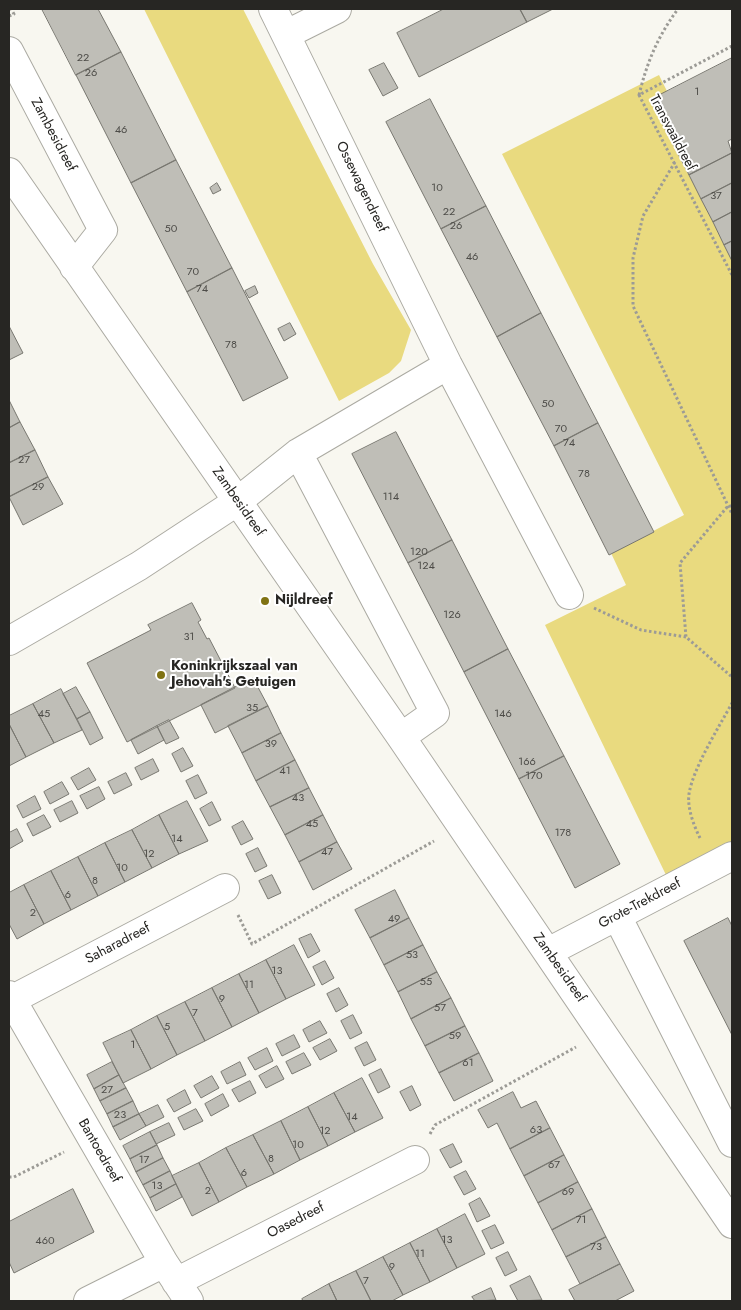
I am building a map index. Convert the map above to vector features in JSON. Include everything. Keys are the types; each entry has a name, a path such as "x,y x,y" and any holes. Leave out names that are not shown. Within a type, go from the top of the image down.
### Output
{"street":[{"name":"Ossewagendreef","path":"273,9 287,34 448,365 569,595"},
{"path":"287,34 337,9"},
{"name":"Zambesidreef","path":"9,51 103,230 74,267"},
{"name":"Zambesidreef","path":"9,172 603,1032 724,1194 732,1224"},
{"path":"9,641 139,566 238,501 298,453 448,365"},
{"path":"298,453 435,713 401,737"},
{"name":"Grote-Trekdreef","path":"548,952 723,861"},
{"name":"Saharadreef","path":"10,998 224,888"},
{"path":"617,916 732,1143"},
{"name":"Bantoedreef","path":"10,998 176,1282"},
{"name":"Oasedreef","path":"88,1301 176,1282 415,1160"}],"path":[{"path":"9,16 14,14 11,9"},
{"path":"639,95 647,62 661,33 678,9"},
{"name":"Transvaaldreef","path":"732,46 639,95 676,162 732,275"},
{"path":"676,162 643,216 633,258 633,306 730,506 732,514"},
{"path":"686,637 680,563 730,506"},
{"path":"569,595 641,630 686,637 732,677"},
{"path":"723,861 693,824 689,794 700,764 732,703"},
{"path":"224,888 252,944 461,826"},
{"path":"415,1160 435,1125 603,1032"},
{"path":"9,1176 14,1177 91,1137"}],"shaded area":[{"path":"144,9 243,9 373,264 411,330 401,361 389,373 339,401"},
{"path":"659,75 732,223 732,843 666,875 545,625 626,585 611,553 684,515 502,154"}],"building":[{"path":"42,9 98,9 121,52 76,75"},
{"path":"444,9 520,9 527,22 419,77 397,33"},
{"path":"520,9 553,9 527,22"},
{"path":"121,52 176,160 131,183 76,75"},
{"path":"732,58 732,139 728,141 732,153 689,175 650,100"},
{"path":"384,63 398,88 383,96 369,70"},
{"path":"430,99 486,206 441,229 386,122"},
{"path":"732,153 732,183 701,199 689,175"},
{"path":"176,160 232,268 187,292 131,183"},
{"path":"217,183 221,190 213,194 210,188"},
{"path":"732,183 732,212 713,222 701,199"},
{"path":"486,206 541,313 497,337 441,229"},
{"path":"732,212 732,241 724,245 713,222"},
{"path":"732,241 732,261 724,245"},
{"path":"232,268 288,378 243,401 187,292"},
{"path":"255,286 258,293 249,298 245,291"},
{"path":"541,313 598,423 554,446 497,337"},
{"path":"290,323 296,334 284,341 278,329"},
{"path":"9,326 23,353 9,360"},
{"path":"9,400 20,422 9,428"},
{"path":"20,422 35,450 9,463 9,428"},
{"path":"598,423 654,532 609,555 554,446"},
{"path":"396,432 452,540 408,563 352,454"},
{"path":"35,450 48,477 9,497 9,463"},
{"path":"48,477 63,504 23,525 9,497"},
{"path":"452,540 508,649 464,672 408,563"},
{"name":"Koninkrijkszaal van Jehovah's Getuigen","path":"192,603 201,620 198,622 207,639 209,638 235,688 127,742 87,663 151,630 148,625"},
{"path":"508,649 564,756 519,779 464,672"},
{"path":"253,678 268,706 215,733 201,705"},
{"path":"76,687 90,712 77,719 63,694"},
{"path":"61,689 82,730 54,743 33,704"},
{"path":"33,704 54,743 26,757 9,724 9,716"},
{"path":"268,706 281,733 242,753 228,726"},
{"path":"90,712 103,738 90,745 77,719"},
{"path":"169,720 179,738 166,744 157,726"},
{"path":"9,724 26,757 9,766"},
{"path":"157,726 164,740 138,754 131,740"},
{"path":"281,733 295,760 256,781 242,753"},
{"path":"183,748 193,766 181,772 172,754"},
{"path":"564,756 620,864 575,888 519,779"},
{"path":"153,759 159,771 141,780 135,768"},
{"path":"295,760 309,788 270,807 256,781"},
{"path":"89,768 96,780 78,790 71,778"},
{"path":"126,773 132,785 114,794 108,782"},
{"path":"198,775 207,793 195,799 186,781"},
{"path":"62,782 69,794 50,804 44,792"},
{"path":"99,787 105,799 87,809 80,796"},
{"path":"309,788 323,815 285,835 270,807"},
{"path":"35,796 41,809 23,818 17,806"},
{"path":"72,801 78,813 60,822 54,810"},
{"path":"187,801 208,841 179,854 159,815"},
{"path":"212,802 221,820 209,826 200,809"},
{"path":"44,815 51,827 33,836 27,824"},
{"path":"159,815 179,854 152,868 132,830"},
{"path":"323,815 337,842 299,862 285,835"},
{"path":"243,821 253,839 241,845 232,827"},
{"path":"17,829 23,841 9,849 9,833"},
{"path":"132,830 152,868 125,882 105,843"},
{"path":"337,842 352,869 313,890 299,862"},
{"path":"105,843 125,882 98,896 78,857"},
{"path":"258,848 267,866 255,872 246,854"},
{"path":"78,857 98,896 71,910 51,871"},
{"path":"51,871 71,910 44,924 24,885"},
{"path":"272,875 281,893 268,899 259,881"},
{"path":"24,885 44,924 17,939 9,924 9,893"},
{"path":"395,890 409,918 370,938 355,910"},
{"path":"409,918 423,945 384,965 370,938"},
{"path":"728,918 732,926 732,1035 684,941"},
{"path":"311,934 320,951 308,958 299,939"},
{"path":"294,945 315,985 286,999 266,960"},
{"path":"423,945 437,972 398,992 384,965"},
{"path":"266,960 286,999 259,1013 239,974"},
{"path":"325,961 334,978 322,985 313,967"},
{"path":"437,972 451,998 411,1019 398,992"},
{"path":"239,974 259,1013 232,1027 212,988"},
{"path":"212,988 232,1027 205,1041 185,1002"},
{"path":"339,988 348,1005 336,1012 327,994"},
{"path":"451,998 465,1026 425,1046 411,1019"},
{"path":"185,1002 205,1041 177,1055 157,1016"},
{"path":"353,1015 362,1033 350,1039 341,1021"},
{"path":"157,1016 177,1055 151,1069 131,1030"},
{"path":"320,1021 327,1033 309,1042 303,1030"},
{"path":"465,1026 479,1053 439,1073 425,1046"},
{"path":"131,1030 151,1069 123,1083 103,1043"},
{"path":"294,1035 300,1047 282,1056 276,1044"},
{"path":"330,1039 337,1051 320,1060 313,1048"},
{"path":"367,1042 376,1060 364,1066 355,1048"},
{"path":"267,1048 273,1061 255,1070 248,1058"},
{"path":"304,1053 311,1065 292,1074 286,1062"},
{"path":"479,1053 493,1081 454,1101 439,1073"},
{"path":"112,1062 119,1075 94,1089 87,1075"},
{"path":"240,1062 246,1075 227,1084 221,1072"},
{"path":"277,1066 284,1079 266,1088 259,1076"},
{"path":"381,1069 390,1087 378,1093 369,1075"},
{"path":"119,1075 126,1088 100,1101 94,1089"},
{"path":"212,1076 219,1088 201,1098 194,1086"},
{"path":"362,1078 383,1118 355,1132 334,1093"},
{"path":"250,1081 256,1093 239,1102 232,1090"},
{"path":"412,1086 421,1105 410,1111 400,1092"},
{"path":"126,1088 133,1101 107,1114 100,1101"},
{"path":"185,1090 191,1103 174,1112 167,1100"},
{"path":"513,1092 521,1108 536,1101 550,1128 510,1149 497,1123 488,1128 478,1110"},
{"path":"334,1093 355,1132 328,1146 308,1107"},
{"path":"223,1094 229,1106 211,1116 205,1104"},
{"path":"133,1101 139,1114 113,1127 107,1114"},
{"path":"158,1105 164,1117 146,1126 139,1114"},
{"path":"308,1107 328,1146 300,1160 281,1121"},
{"path":"196,1109 203,1121 184,1130 178,1118"},
{"path":"139,1114 146,1126 120,1140 113,1127"},
{"path":"281,1121 300,1160 274,1174 253,1135"},
{"path":"169,1123 175,1135 156,1144 150,1132"},
{"path":"550,1128 564,1155 524,1176 510,1149"},
{"path":"150,1132 157,1145 130,1159 123,1146"},
{"path":"253,1135 274,1174 247,1187 226,1148"},
{"path":"453,1144 462,1162 450,1168 440,1150"},
{"path":"157,1145 163,1158 136,1172 130,1159"},
{"path":"226,1148 247,1187 219,1202 199,1163"},
{"path":"564,1155 578,1182 538,1203 524,1176"},
{"path":"163,1158 170,1171 143,1185 136,1172"},
{"path":"199,1163 219,1202 192,1216 172,1176"},
{"path":"170,1171 176,1184 150,1198 143,1185"},
{"path":"466,1171 476,1189 464,1195 454,1177"},
{"path":"578,1182 592,1209 552,1230 538,1203"},
{"path":"176,1184 182,1197 156,1211 150,1198"},
{"path":"73,1189 94,1232 14,1273 9,1262 9,1222"},
{"path":"480,1198 490,1216 477,1222 469,1204"},
{"path":"592,1209 606,1237 566,1257 552,1230"},
{"path":"465,1214 485,1254 457,1268 437,1229"},
{"path":"495,1225 504,1243 491,1249 482,1231"},
{"path":"437,1229 457,1268 430,1282 410,1243"},
{"path":"606,1237 620,1264 580,1284 566,1257"},
{"path":"410,1243 430,1282 403,1295 383,1257"},
{"path":"508,1252 517,1270 505,1276 496,1258"},
{"path":"383,1257 403,1295 392,1301 371,1301 356,1271"},
{"path":"620,1264 634,1291 615,1301 575,1301 569,1290"},
{"path":"356,1271 371,1301 337,1301 329,1284"},
{"path":"530,1276 542,1300 518,1301 510,1286"},
{"path":"329,1284 337,1301 303,1301 302,1299"},
{"path":"491,1288 496,1300 475,1301 472,1297"}],"place":[{"name":"Nijldreef","path":"265,601"},
{"name":"Koninkrijkszaal van Jehovah's Getuigen","path":"161,675"}]}
